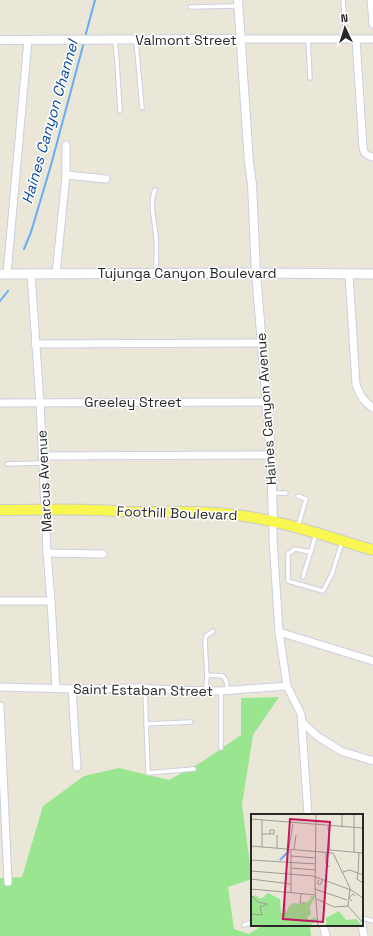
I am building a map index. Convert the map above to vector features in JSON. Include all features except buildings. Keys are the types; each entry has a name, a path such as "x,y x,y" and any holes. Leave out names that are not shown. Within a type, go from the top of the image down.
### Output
{"main road":[{"name":"Tujunga Canyon Boulevard","path":"4,274 373,274"},
{"name":"Foothill Boulevard","path":"0,510 213,512 249,516 273,521 373,550"}],"street":[{"path":"371,0 373,24"},
{"name":"Haines Canyon Avenue","path":"238,3 249,163 252,184 256,273 271,455 273,539 279,632 287,686 301,714 308,814"},
{"path":"356,39 363,148 366,154 373,157"},
{"name":"Valmont Street","path":"0,40 373,39"},
{"path":"4,274 28,40"},
{"path":"56,274 66,175 66,145"},
{"path":"66,175 106,179"},
{"name":"Marcus Avenue","path":"31,274 40,402 47,553 56,688"},
{"path":"350,274 356,384 359,393 373,408"},
{"path":"35,344 262,343"},
{"name":"Greeley Street","path":"0,402 266,402"},
{"path":"43,460 271,455"},
{"path":"47,553 103,554"},
{"path":"0,601 51,601"},
{"path":"279,632 373,662"},
{"name":"Saint Estaban Street","path":"0,687 224,690 287,686"},
{"path":"72,689 77,767"},
{"path":"0,706 8,882"},
{"path":"302,722 316,736 341,751 373,762"},
{"path":"323,926 326,936"},
{"path":"362,926 364,936"}],"lane":[{"path":"343,0 346,39"},
{"path":"190,7 238,3"},
{"path":"308,39 310,78"},
{"path":"115,40 120,111"},
{"path":"136,40 142,108"},
{"path":"155,190 152,202 156,238 156,273"},
{"path":"7,464 43,460"},
{"path":"272,494 286,492"},
{"path":"297,527 306,499 298,496"},
{"path":"303,578 316,533"},
{"path":"311,552 296,548 288,554 288,581 323,591 332,574 342,541"},
{"path":"206,690 207,677 205,641 206,636 213,631"},
{"path":"207,677 209,675 223,676 227,683 224,690 221,748"},
{"path":"145,688 148,773 194,769"},
{"path":"146,724 191,722"},
{"path":"363,918 373,921"},
{"path":"244,925 251,922"}],"green space":[{"path":"279,697 253,735 242,805 251,879 228,887 234,929 249,934 261,926 310,926 311,936 0,936 0,878 22,877 43,806 84,776 119,768 169,780 200,763 241,735 241,698"}],"waterway":[{"name":"Haines Canyon Channel","path":"85,37 95,0"},
{"name":"Haines Canyon Channel","path":"24,249 31,232 51,165 84,42"},
{"name":"Haines Canyon Channel","path":"0,301 8,291"}]}
